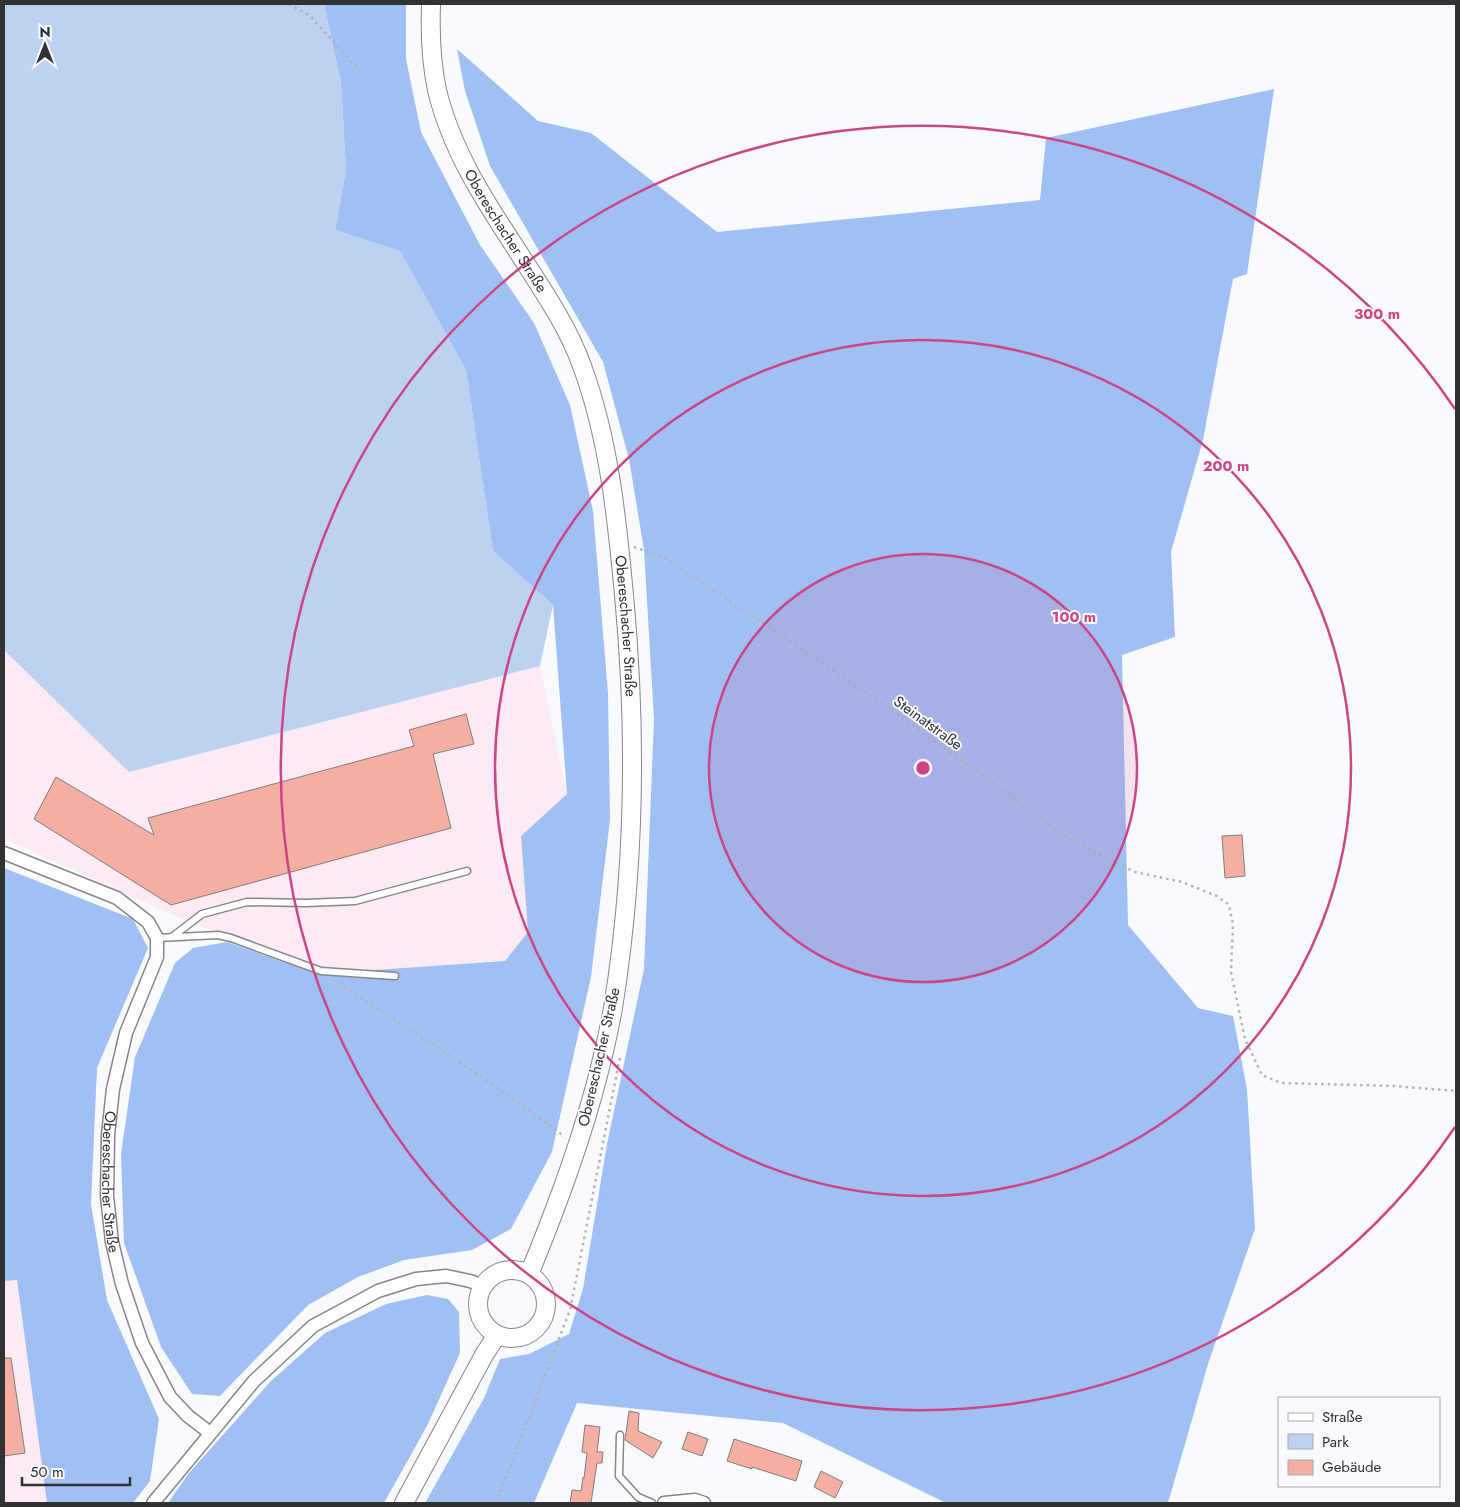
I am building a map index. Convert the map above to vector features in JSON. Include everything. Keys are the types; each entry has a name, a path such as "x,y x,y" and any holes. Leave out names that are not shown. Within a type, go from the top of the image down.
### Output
{"main road":[{"name":"Obereschacher Straße","path":"431,4 432,54 437,88 446,122 462,160 482,197 565,327 582,366 596,411 629,550 628,636 633,783 630,856 623,939 604,1052 578,1146 529,1274"},
{"path":"504,1271 521,1271 529,1274 541,1286 545,1295 545,1312 542,1320 531,1333 523,1337 514,1338 497,1335 489,1330 479,1313 479,1295 483,1286 488,1279 504,1271"},
{"path":"404,1503 484,1355 497,1335"}],"street":[{"path":"4,853 117,898 148,922 157,938"},
{"name":"Obereschacher Straße","path":"157,938 157,957 126,1033 113,1089 108,1135 107,1196 111,1233 122,1284 142,1343 170,1397 188,1416 210,1433"},
{"path":"153,1503 254,1380 313,1326 378,1290 416,1279 446,1276 483,1286"},
{"path":"664,1503 694,1500 704,1503"}],"lane":[{"path":"172,938 202,914 247,902 306,903 355,901 467,871"},
{"path":"157,938 218,935 321,971 395,976"},
{"path":"620,1435 619,1476 638,1497 652,1503"}],"path":[{"path":"289,4 310,16 360,71"},
{"name":"Steinatstraße","path":"629,550 667,559 884,705 1066,836 1135,872 1182,882 1217,896 1230,905 1233,924 1231,972 1245,1039 1262,1075 1281,1083 1394,1086 1456,1091"},
{"path":"321,971 489,1082 578,1146"},
{"path":"494,1503 501,1490 570,1310 622,1049"}],"shaded area":[{"path":"324,4 406,4 406,59 421,132 480,245 534,323 570,405 593,511 608,693 610,820 591,977 552,1152 511,1229 472,1250 404,1260 358,1277 308,1305 220,1396 192,1394 161,1347 124,1243 121,1154 135,1057 175,963 193,948 227,942 317,974 505,961 528,932 521,836 567,794 553,605 493,551 466,370 400,251 335,230 346,171 341,83"},
{"path":"457,49 538,121 591,133 717,232 1040,200 1046,138 1274,89 1247,274 1233,279 1203,440 1171,552 1175,637 1122,655 1128,925 1198,1008 1233,1016 1247,1089 1255,1229 1208,1364 1168,1503 946,1503 783,1423 577,1403 534,1503 425,1503 484,1398 500,1359 529,1354 569,1334 583,1289 607,1144 644,969 654,719 644,550 629,459 603,362 490,166 465,91"},
{"path":"4,650 130,772 540,666 567,794 521,836 528,932 505,962 376,970 322,967 191,923 4,839"},
{"path":"4,868 133,919 148,948 97,1068 91,1204 107,1300 159,1419 150,1481 133,1503 47,1503 17,1280 4,1281"},
{"path":"17,1280 47,1503 4,1503 4,1281"},
{"path":"427,1295 448,1299 459,1312 460,1353 427,1426 384,1503 168,1503 189,1473 271,1381 325,1333 386,1304"}],"green space":[{"path":"4,4 324,4 341,83 346,171 335,230 400,251 466,370 493,551 553,605 540,666 129,772 4,650"}],"building":[{"path":"466,714 474,744 433,754 451,828 171,905 34,819 56,777 154,835 148,818 414,746 409,730"},
{"path":"1242,835 1245,876 1225,878 1222,836"},
{"path":"4,1358 11,1358 25,1453 4,1456"},
{"path":"629,1411 639,1413 638,1431 662,1442 653,1458 625,1440"},
{"path":"585,1425 600,1427 597,1452 603,1452 602,1463 597,1463 591,1503 570,1503 572,1490 581,1491 584,1478 587,1453 582,1452"},
{"path":"688,1432 708,1439 702,1456 682,1449"},
{"path":"734,1439 802,1461 796,1481 727,1461"},
{"path":"821,1471 843,1482 835,1498 814,1487"}]}
